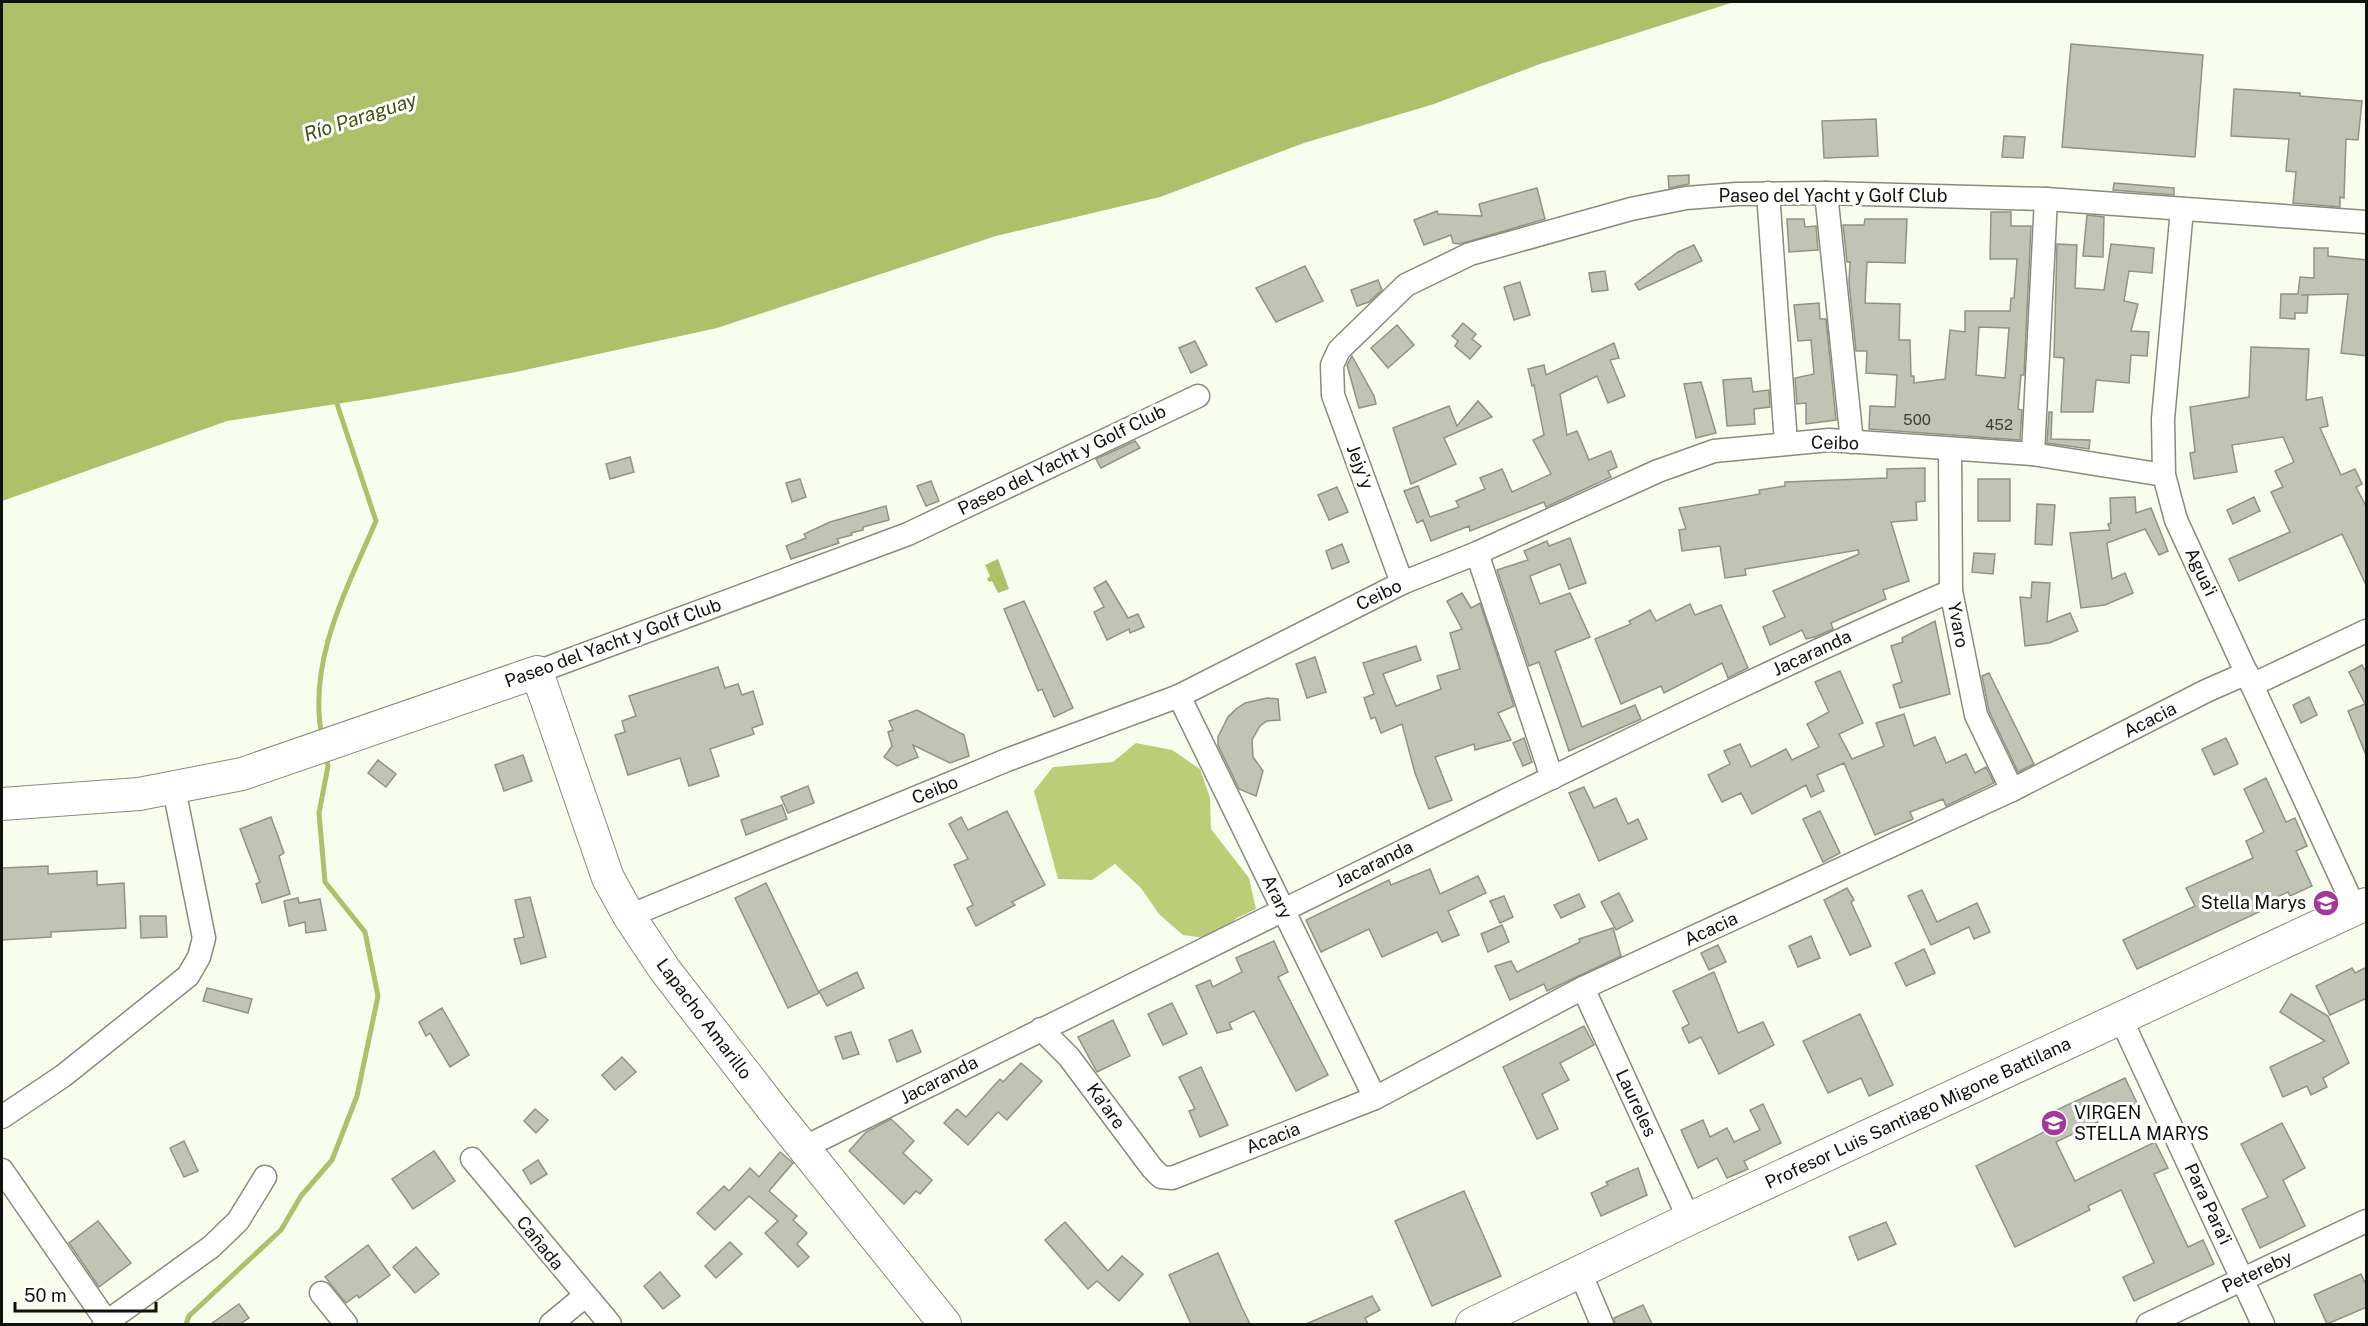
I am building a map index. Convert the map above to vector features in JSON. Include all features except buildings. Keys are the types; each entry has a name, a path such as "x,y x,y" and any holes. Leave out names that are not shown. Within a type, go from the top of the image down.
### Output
{"main road":[{"name":"Paseo del Yacht y Golf Club","path":"2,804 138,794 174,789 242,774 537,672"},
{"name":"Lapacho Amarillo","path":"537,672 608,878 629,916 665,970 803,1148 945,1324"},
{"name":"Profesor Luis Santiago Migone Battilana","path":"1472,1324 1689,1219 2361,907"}],"street":[{"name":"Paseo del Yacht y Golf Club","path":"1339,350 1406,285 1470,254 1631,209 1686,198 1768,193 1826,193 2046,199 2367,222"},
{"path":"1768,193 1786,443"},
{"path":"1826,193 1852,442"},
{"path":"2033,454 2046,199"},
{"name":"Agua'i","path":"2182,210 2163,419 2164,475 2176,520 2250,679 2361,907"},
{"name":"Jejy'y","path":"1339,350 1332,364 1333,395 1402,583"},
{"name":"Paseo del Yacht y Golf Club","path":"537,672 908,534 1198,396"},
{"name":"Ceibo","path":"629,916 1007,760 1179,696 1402,583 1477,553 1658,471 1714,452 1786,443 1852,442 2033,454 2164,475"},
{"name":"Yvaro","path":"1950,450 1951,591 1976,715 2012,790"},
{"path":"1477,553 1552,778"},
{"name":"Jacaranda","path":"803,1148 1282,909 1816,649 1951,591"},
{"name":"Acacia","path":"1172,1178 1375,1098 1583,988 2012,790 2206,691 2250,679 2367,631"},
{"name":"Arary","path":"1179,696 1375,1098"},
{"path":"2,1117 63,1076 188,976 195,966 204,938 174,789"},
{"name":"Laureles","path":"1583,988 1689,1219"},
{"name":"Para Para'i","path":"2121,1019 2263,1324"},
{"name":"Ka'are","path":"1041,1029 1069,1056 1152,1168 1161,1177 1172,1178"},
{"name":"Cañada","path":"472,1159 610,1324"},
{"path":"2,1170 106,1323 211,1247 238,1221 265,1177"},
{"name":"Petereby","path":"2148,1324 2367,1221"},
{"path":"1580,1272 1602,1324"},
{"path":"321,1293 346,1324"},
{"path":"551,1324 585,1296"}],"shaded area":[{"path":"1136,743 1172,750 1200,769 1210,798 1211,829 1249,878 1256,909 1237,918 1213,939 1183,935 1159,914 1141,888 1115,864 1092,880 1058,879 1034,791 1053,767 1113,762"}],"water":[{"name":"Río Paraguay","path":"2,2 1734,2 1540,64 1434,104 1304,143 1160,197 996,236 717,328 516,372 381,397 227,421 2,501"},
{"path":"998,559 1009,589 998,593 992,581 989,582 987,579 990,576 985,565"}],"waterway":[{"path":"322,737 319,709 320,681 325,653 342,599 376,521 335,398"},
{"path":"186,1324 189,1316 281,1230 301,1196 332,1160 357,1096 378,996 365,932 325,882 319,813 328,766 325,755"}],"place":[{"name":"Stella Marys","path":"2326,903"},
{"name":"VIRGEN STELLA MARYS","path":"2054,1123"}]}
